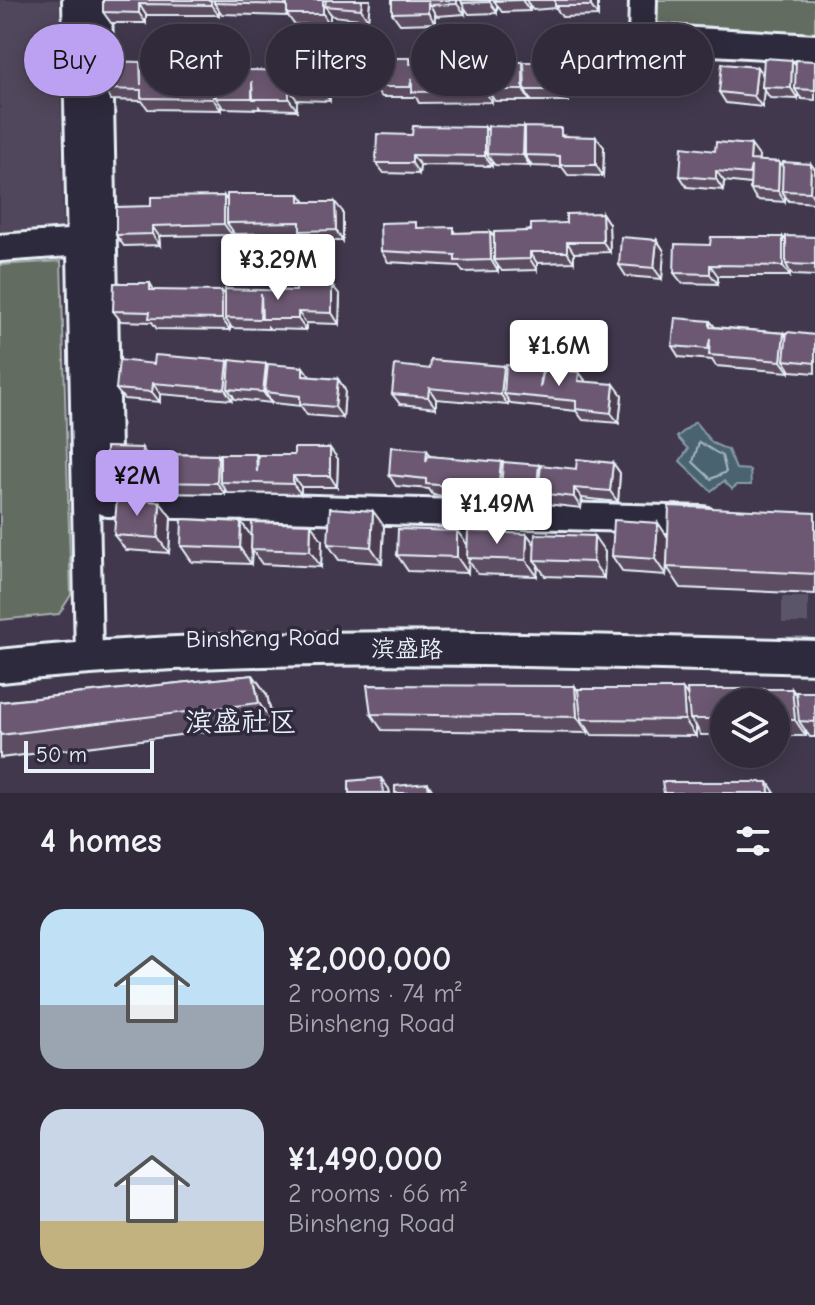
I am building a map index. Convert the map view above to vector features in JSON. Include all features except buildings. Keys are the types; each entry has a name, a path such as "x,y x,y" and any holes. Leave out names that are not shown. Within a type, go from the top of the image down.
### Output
{"main road":[{"name":"Binsheng Road","path":"0,652 89,650 280,636 815,643"},
{"name":"滨盛路","path":"0,666 89,650 278,646 815,657"}],"street":[{"path":"76,0 89,650"},
{"path":"98,0 108,503 731,520"},
{"path":"643,0 642,38 815,48"},
{"path":"0,248 82,242"}],"shaded area":[{"path":"0,0 59,0 59,24 24,24 24,96 61,96 63,229 0,232"}],"green space":[{"path":"656,0 815,0 815,34 713,27 713,24 655,23"},
{"path":"61,261 71,595 59,614 0,620 0,265"}],"water":[{"path":"695,422 712,443 728,450 736,469 750,470 751,485 737,485 732,489 724,481 711,491 680,461 688,449 677,437"}],"tunnel":[{"path":"795,558 795,643"}],"district":[{"name":"滨盛社区","path":"241,722"}]}
